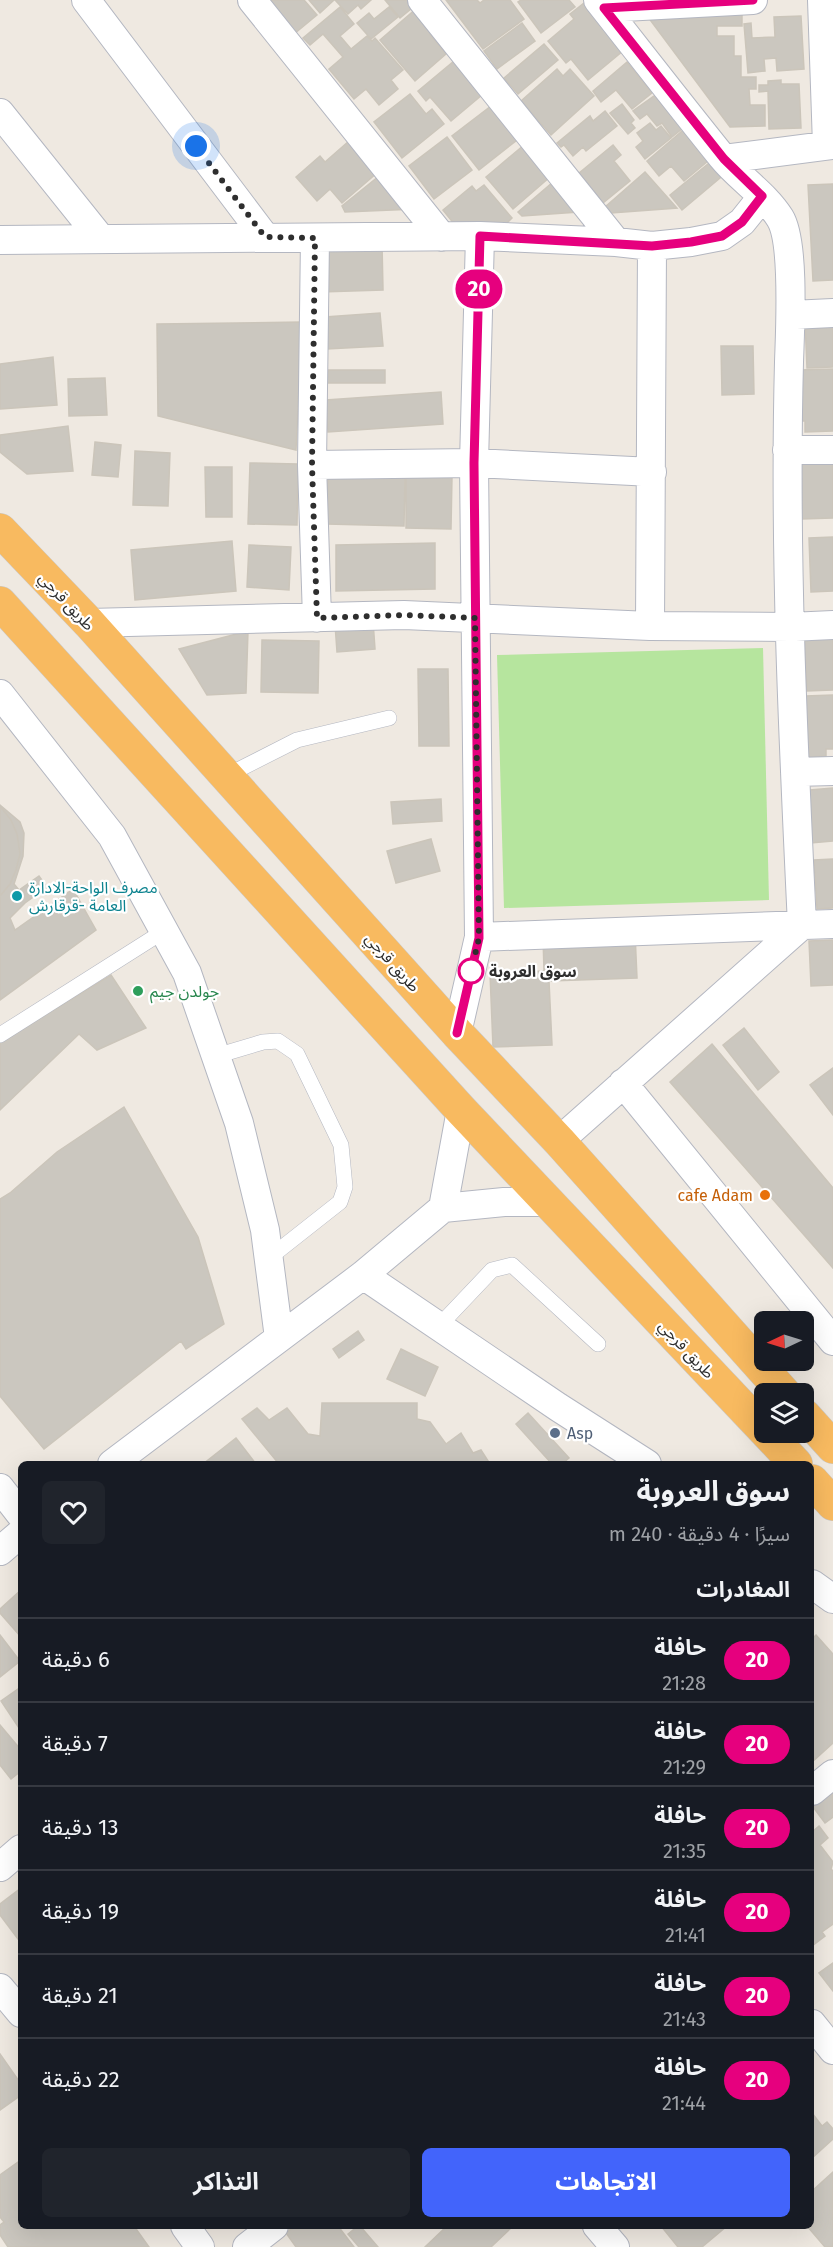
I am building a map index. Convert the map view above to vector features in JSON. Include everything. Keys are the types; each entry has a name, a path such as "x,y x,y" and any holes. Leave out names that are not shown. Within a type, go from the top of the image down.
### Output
{"highway":[{"name":"طريق قرجي","path":"0,530 89,623 775,1383"},
{"name":"طريق قرجي","path":"0,603 461,1110 754,1419"},
{"path":"814,1425 831,1441"},
{"name":"طريق قرجي","path":"776,1443 793,1461"},
{"path":"814,1483 833,1504"}],"street":[{"path":"86,0 265,237"},
{"path":"252,0 442,237"},
{"path":"422,0 616,242"},
{"path":"601,4 753,0"},
{"path":"724,159 830,145 822,0"},
{"path":"601,4 724,159 762,196 781,220 788,246 791,315 787,450 790,627 802,925"},
{"path":"0,113 101,239"},
{"path":"0,240 480,236 616,242 652,246 722,236 742,222 762,196"},
{"path":"457,1033 479,938 474,463 480,236"},
{"path":"315,238 312,465 317,618"},
{"path":"650,626 652,246"},
{"path":"791,315 833,313"},
{"path":"787,450 833,450"},
{"path":"312,465 474,463 652,472"},
{"path":"89,623 404,615 650,626 833,625"},
{"path":"0,694 112,836 187,973 239,1123 266,1230 279,1338"},
{"path":"795,772 833,771"},
{"path":"479,938 833,924"},
{"path":"559,1141 802,925"},
{"path":"623,1083 833,1341"},
{"path":"443,1209 461,1110"},
{"path":"116,1461 363,1275 443,1209 504,1202 549,1202"},
{"path":"363,1275 642,1461"},
{"path":"0,1488 18,1511"},
{"path":"0,1551 18,1536"},
{"path":"814,1585 833,1599"},
{"path":"814,1789 833,1774"},
{"path":"0,1867 18,1852"},
{"path":"0,1988 18,2009"},
{"path":"814,2026 833,2049"},
{"path":"187,2229 200,2247"},
{"path":"247,2247 270,2229"},
{"path":"600,2229 615,2247"}],"lane":[{"path":"226,776 297,740 388,718"},
{"path":"0,1035 164,931"},
{"path":"216,1056 263,1042 278,1041 297,1054 341,1145 345,1187 340,1202 269,1258"},
{"path":"439,1326 492,1270 512,1264 598,1344"}],"green space":[{"path":"763,648 769,900 504,908 497,655"}],"building":[{"path":"266,0 304,0 317,15 294,34"},
{"path":"309,0 334,0 320,13"},
{"path":"335,0 371,0 361,9 358,5 348,14"},
{"path":"385,0 413,0 417,4 400,18"},
{"path":"446,0 477,0 480,3 484,0 510,0 524,19 483,49"},
{"path":"521,0 569,0 575,7 541,33 518,2"},
{"path":"584,3 623,51 588,80 571,59 566,63 548,41 574,19 570,14"},
{"path":"340,7 354,24 340,36 351,49 367,36 372,41 375,38 403,70 391,80 398,89 379,105 366,89 354,99 329,69 343,57 323,34 310,45 303,38"},
{"path":"389,7 398,17 371,39 357,23 369,13 374,19"},
{"path":"418,7 436,29 430,34 446,54 415,81 380,40"},
{"path":"742,12 742,26 717,26 717,36 734,36 734,56 741,56 741,77 756,77 756,89 749,89 750,105 765,105 765,126 730,127 645,13"},
{"path":"801,16 804,69 777,71 776,58 764,59 765,71 748,73 744,24 751,23 752,38 775,37 774,17"},
{"path":"522,23 535,41 497,69 484,51"},
{"path":"544,44 558,60 518,94 504,78"},
{"path":"454,61 482,95 451,121 430,97 426,101 418,91"},
{"path":"627,62 652,93 632,109 616,90 601,102 593,91"},
{"path":"557,69 563,76 570,69 594,96 551,135 521,101"},
{"path":"781,80 781,84 799,84 801,128 769,129 768,91 759,92 759,85 768,85 768,81"},
{"path":"661,91 688,124 672,137 662,123 657,126 647,114 640,119 633,111"},
{"path":"410,94 426,114 432,109 444,124 402,158 374,122"},
{"path":"622,104 634,120 631,123 635,128 628,134 610,113"},
{"path":"491,106 517,140 479,170 452,136"},
{"path":"605,111 617,126 586,151 583,147 573,156 564,145 561,147 557,143 590,116 593,121"},
{"path":"650,123 656,130 661,126 671,138 645,159 636,147 643,141 637,133"},
{"path":"689,125 714,156 684,181 671,166 659,176 647,161"},
{"path":"447,137 472,170 434,199 409,166"},
{"path":"349,141 377,173 342,203 330,189 317,201 296,177 320,156 325,162"},
{"path":"524,145 550,177 513,209 486,177"},
{"path":"613,145 621,155 614,161 630,181 603,203 579,173"},
{"path":"714,159 726,173 682,210 670,195"},
{"path":"384,172 415,209 345,212 342,206"},
{"path":"645,172 677,208 611,213 605,207"},
{"path":"553,182 578,212 522,216 518,212"},
{"path":"833,184 833,280 813,281 808,185"},
{"path":"484,185 512,218 506,224 455,225 443,210 472,186 476,191"},
{"path":"382,244 383,290 321,292 320,246"},
{"path":"380,313 383,346 327,349 325,317"},
{"path":"833,320 833,367 807,368 805,321"},
{"path":"302,322 296,450 158,416 157,324"},
{"path":"721,346 753,346 754,394 722,395"},
{"path":"53,357 57,405 0,409 0,364"},
{"path":"833,369 833,431 805,432 805,421 801,421 799,370"},
{"path":"328,370 385,370 385,383 327,383"},
{"path":"105,378 107,415 69,416 68,379"},
{"path":"441,392 443,424 328,432 326,400"},
{"path":"68,426 73,471 27,474 0,452 0,435"},
{"path":"95,442 121,445 118,477 92,475"},
{"path":"135,451 170,453 168,506 133,505"},
{"path":"833,462 833,518 802,519 801,463"},
{"path":"250,463 298,464 297,525 248,524"},
{"path":"205,467 232,467 232,517 206,517"},
{"path":"328,474 405,476 404,526 327,524"},
{"path":"406,475 452,476 451,529 406,528"},
{"path":"833,537 833,591 811,592 809,538"},
{"path":"232,541 236,591 135,600 131,550"},
{"path":"435,543 435,589 336,591 336,545"},
{"path":"249,545 291,547 289,590 247,587"},
{"path":"373,621 375,649 337,652 335,624"},
{"path":"248,631 246,693 207,695 179,649"},
{"path":"833,634 833,690 807,691 804,636"},
{"path":"262,640 319,641 318,693 261,692"},
{"path":"418,669 448,669 449,746 419,746"},
{"path":"833,695 833,749 826,749 826,756 807,757 806,696"},
{"path":"833,788 833,841 811,843 810,790"},
{"path":"441,799 442,821 393,824 391,802"},
{"name":"مصرف الواحة-الادارة العامة -قرقارش","path":"0,805 20,822 24,833 23,856 14,884 19,890 39,876 47,887 25,903 10,918 15,930 73,889 96,930 0,1000"},
{"path":"0,806 11,820 17,834 20,854 10,884 0,896"},
{"path":"431,839 440,871 396,883 387,851"},
{"path":"833,859 833,908 817,909 814,860"},
{"path":"635,933 637,978 549,981 552,1045 493,1047 490,973 544,971 543,937"},
{"path":"833,940 833,985 811,986 809,941"},
{"path":"111,975 146,1028 97,1050 79,1034 0,1110 0,1043"},
{"path":"744,1028 779,1072 758,1090 723,1045"},
{"path":"712,1044 833,1188 833,1268 670,1082"},
{"path":"833,1068 833,1115 810,1085"},
{"path":"124,1107 198,1237 224,1324 186,1349 181,1341 44,1449 0,1396 0,1199 57,1152"},
{"path":"358,1331 364,1340 339,1358 333,1349"},
{"path":"401,1349 438,1367 425,1396 387,1379"},
{"path":"322,1403 417,1403 417,1419 430,1422 446,1444 461,1433 473,1453 481,1450 488,1461 277,1461 242,1419 257,1408 269,1420 287,1408 308,1434 320,1436"},
{"path":"528,1413 569,1458 566,1461 549,1461 516,1424"},
{"path":"236,1438 254,1461 207,1461"},
{"path":"18,1593 18,1634 0,1613 0,1609"},
{"path":"0,1635 18,1658 18,1663 0,1677"},
{"path":"816,1635 833,1654 833,1743 814,1760 814,1637"},
{"path":"18,1689 18,1726 1,1701"},
{"path":"0,1725 18,1746 18,1773 11,1779 0,1765"},
{"path":"833,1792 833,1817 825,1823 814,1806"},
{"path":"819,1826 828,1838 820,1845 833,1862 831,1869 833,1871 833,1924 822,1932 825,1936 814,1944 814,1830"},
{"path":"18,1890 18,1939 0,1915 0,1904"},
{"path":"833,1963 833,1991 819,1973"},
{"path":"0,2054 18,2080 18,2097 0,2110"},
{"path":"814,2116 822,2126 827,2122 833,2129 833,2139 814,2156"},
{"path":"18,2162 18,2229 136,2229 149,2247 8,2247 0,2235 0,2225 4,2222 0,2217 0,2175"},
{"path":"833,2172 833,2247 825,2247 810,2229 814,2229 814,2189"},
{"path":"291,2229 340,2229 354,2247 296,2247 286,2233"},
{"path":"354,2229 363,2229 378,2247 359,2247 348,2234"},
{"path":"444,2229 510,2229 491,2247 425,2247"},
{"path":"663,2229 723,2229 702,2247 678,2247"}],"bus line":[{"name":"20","path":"457,1033 479,938 474,463 480,236 616,242 652,246 722,236 742,222 762,196 724,159 604,8 753,0"}],"place":[{"name":"مصرف الواحة-الادارة العامة -قرقارش","path":"17,896"},
{"name":"سوق العروبة","path":"471,971"},
{"name":"جولدن جيم","path":"138,991"},
{"name":"cafe Adam","path":"765,1195"},
{"name":"Asp","path":"555,1433"}],"route":[{"path":"196,146 265,237 315,238 312,465 317,618 404,615 475,618 479,938 470,976 471,971"}]}
